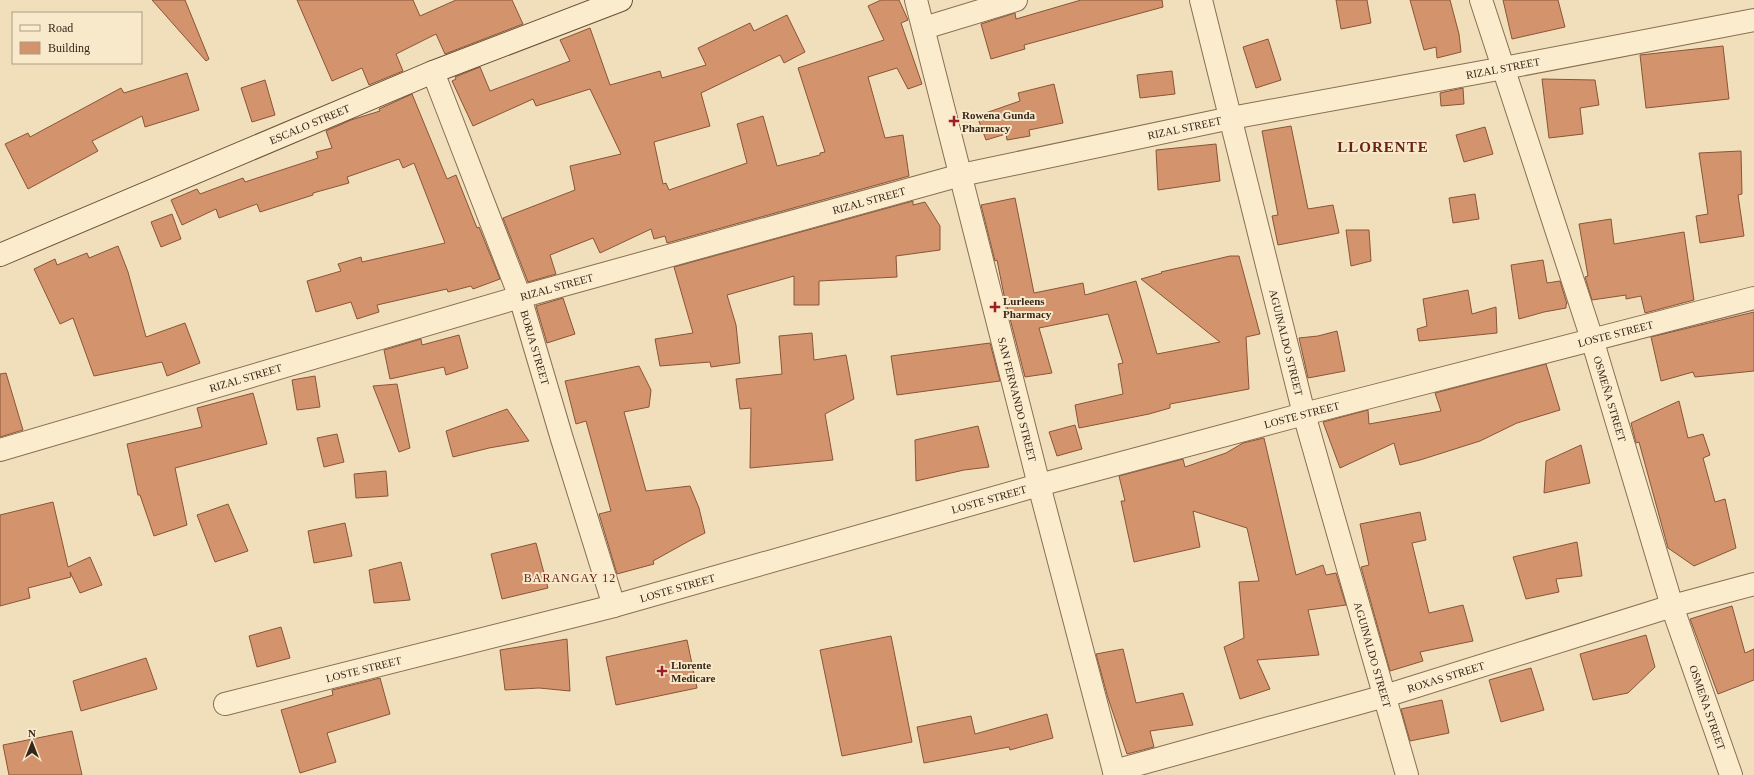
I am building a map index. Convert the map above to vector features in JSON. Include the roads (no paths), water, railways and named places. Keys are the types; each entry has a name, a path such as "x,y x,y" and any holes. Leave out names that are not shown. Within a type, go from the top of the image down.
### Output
{"street":[{"name":"ESCALO STREET","path":"0,255 432,72 621,0"},
{"name":"SAN FERNANDO STREET","path":"916,0 1039,485 1115,773"},
{"path":"924,28 1016,0"},
{"name":"AGUINALDO STREET","path":"1201,0 1304,414 1407,775"},
{"name":"OSMEÑA STREET","path":"1481,0 1592,339 1672,606 1731,775"},
{"name":"RIZAL STREET","path":"0,450 520,297 961,175 1231,118 1754,20"},
{"name":"BORJA STREET","path":"432,72 520,297 614,606"},
{"name":"LOSTE STREET","path":"225,704 614,606 1039,485 1304,414 1754,298"},
{"name":"ROXAS STREET","path":"1115,773 1385,696 1672,606 1754,584"}],"place":[{"name":"Rowena Gunda Pharmacy","path":"954,121"},
{"name":"Lurleens Pharmacy","path":"995,307"},
{"name":"Llorente Medicare","path":"662,671"}],"district":[{"name":"LLORENTE","path":"1383,147"},
{"name":"BARANGAY 12","path":"570,578"}]}
